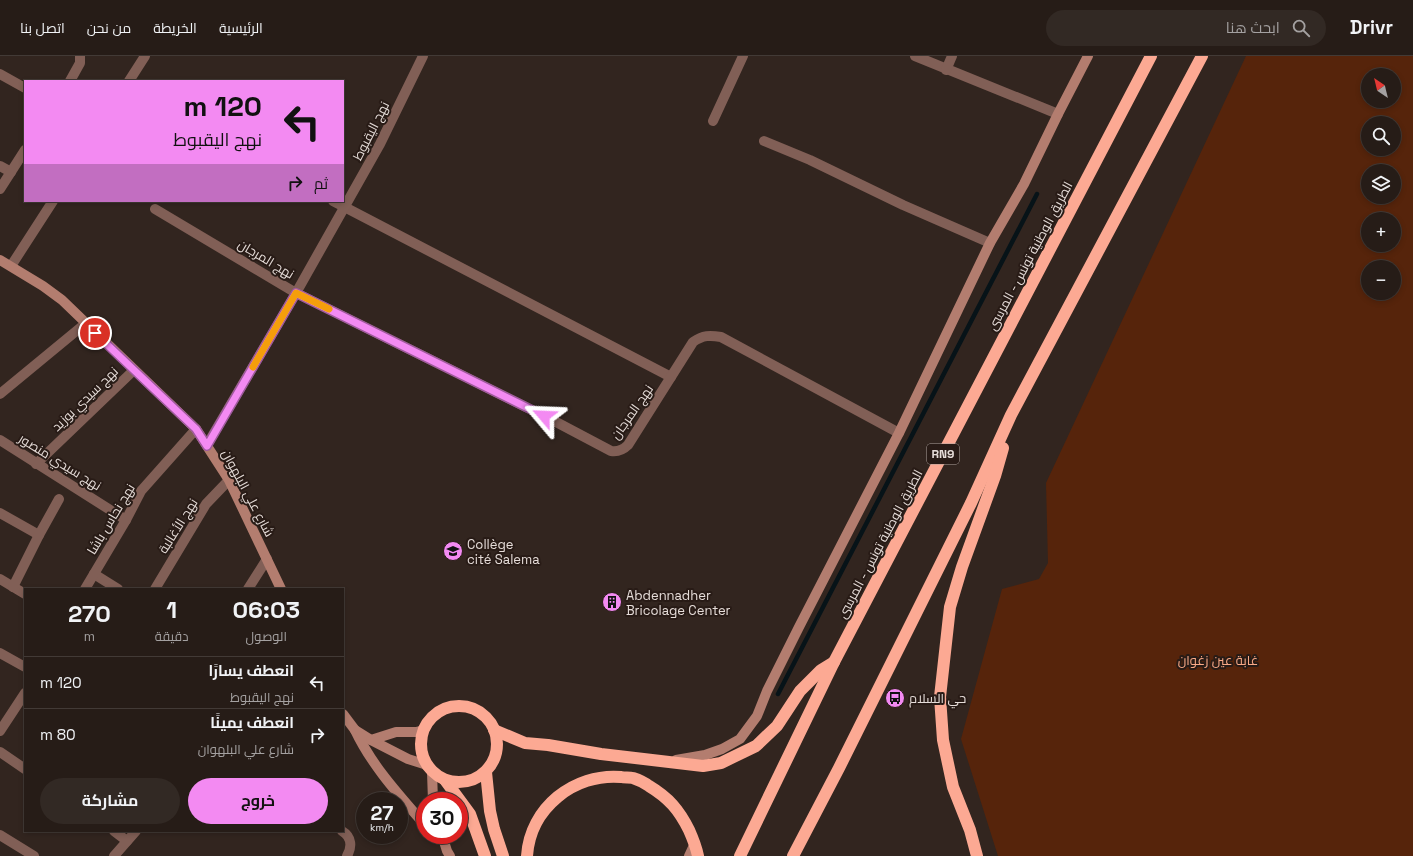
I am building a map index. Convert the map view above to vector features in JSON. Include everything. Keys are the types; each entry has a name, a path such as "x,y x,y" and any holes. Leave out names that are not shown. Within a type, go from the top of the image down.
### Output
{"highway":[{"name":"الطريق الوطنية تونس - المرسى","path":"740,856 834,662 1151,56"},
{"path":"793,856 843,761 971,502 1012,415 1202,56"},
{"path":"977,856 970,830 953,787 943,740 940,697 950,607 962,567 995,476 1012,415"},
{"path":"494,730 525,743 703,766 721,763 756,746 777,726 800,691 821,670 834,662"},
{"path":"445,780 459,782 473,780 486,772 494,759 497,744 494,730 486,717 474,709 459,706 444,710 432,718 424,730 421,742 422,754 430,769 445,780 470,814 485,856"},
{"path":"486,772 490,811 503,856"},
{"path":"528,856 528,847 535,825 546,809 564,791 585,781 615,777 633,778 661,793 673,804 684,818 695,843 698,856"}],"street":[{"path":"71,80 80,63 80,56"},
{"path":"130,80 145,56"},
{"name":"نهج اليقبوط","path":"207,446 380,144 423,56"},
{"path":"713,121 742,56"},
{"path":"915,56 946,70 1058,114"},
{"path":"946,70 952,56"},
{"path":"671,761 705,755 722,750 740,739 748,730 799,627 899,433 990,243 1024,184 1088,56"},
{"path":"0,74 24,87"},
{"path":"764,141 810,160 903,205 990,243"},
{"path":"0,189 24,152"},
{"path":"0,166 11,172"},
{"path":"11,266 51,202"},
{"path":"336,202 671,377"},
{"name":"نهج المرجان","path":"155,209 296,293 558,423 611,451 625,449 693,342 705,335 721,337 899,433"},
{"name":"شارع علي البلهوان","path":"0,260 43,286 62,300 196,429 229,480 281,588"},
{"path":"0,394 86,323"},
{"name":"نهج سيدي بوزيد","path":"36,464 134,370"},
{"name":"نهج نحاس باشا","path":"86,588 126,520 141,491 196,429"},
{"name":"نهج سيدي منصور","path":"0,440 126,520"},
{"name":"نهج الأغالبة","path":"156,588 206,504 229,480"},
{"path":"13,587 38,535 59,499"},
{"path":"0,513 38,535"},
{"path":"249,588 267,559"},
{"path":"94,574 116,588"},
{"path":"0,579 24,593"},
{"path":"0,653 24,666"},
{"path":"0,731 24,695"},
{"path":"344,715 355,730 364,749 377,768 416,814"},
{"path":"355,730 371,740 430,769 432,792"},
{"path":"371,740 396,732 416,732 424,730"},
{"path":"0,752 24,768"},
{"path":"115,832 127,841"},
{"path":"114,856 135,832"},
{"path":"344,832 351,842 350,851 347,856"},
{"path":"0,835 34,856"},
{"path":"689,856 695,843"},
{"path":"441,844 449,854"},
{"path":"445,844 449,854"}],"green space":[{"name":"غابة عين زغوان","path":"1246,56 1413,56 1413,856 998,856 961,739 1002,589 1039,579 1048,563 1046,483"}],"waterway":[{"path":"778,694 1037,194"}],"slow traffic":[{"path":"253,367 296,293 329,309"}],"place":[{"name":"Collège cité Salema","path":"453,551"},
{"name":"Abdennadher Bricolage Center","path":"612,602"},
{"name":"حي السلام","path":"895,698"}],"route":[{"path":"95,333 196,429 207,446 296,293 544,416"}]}
